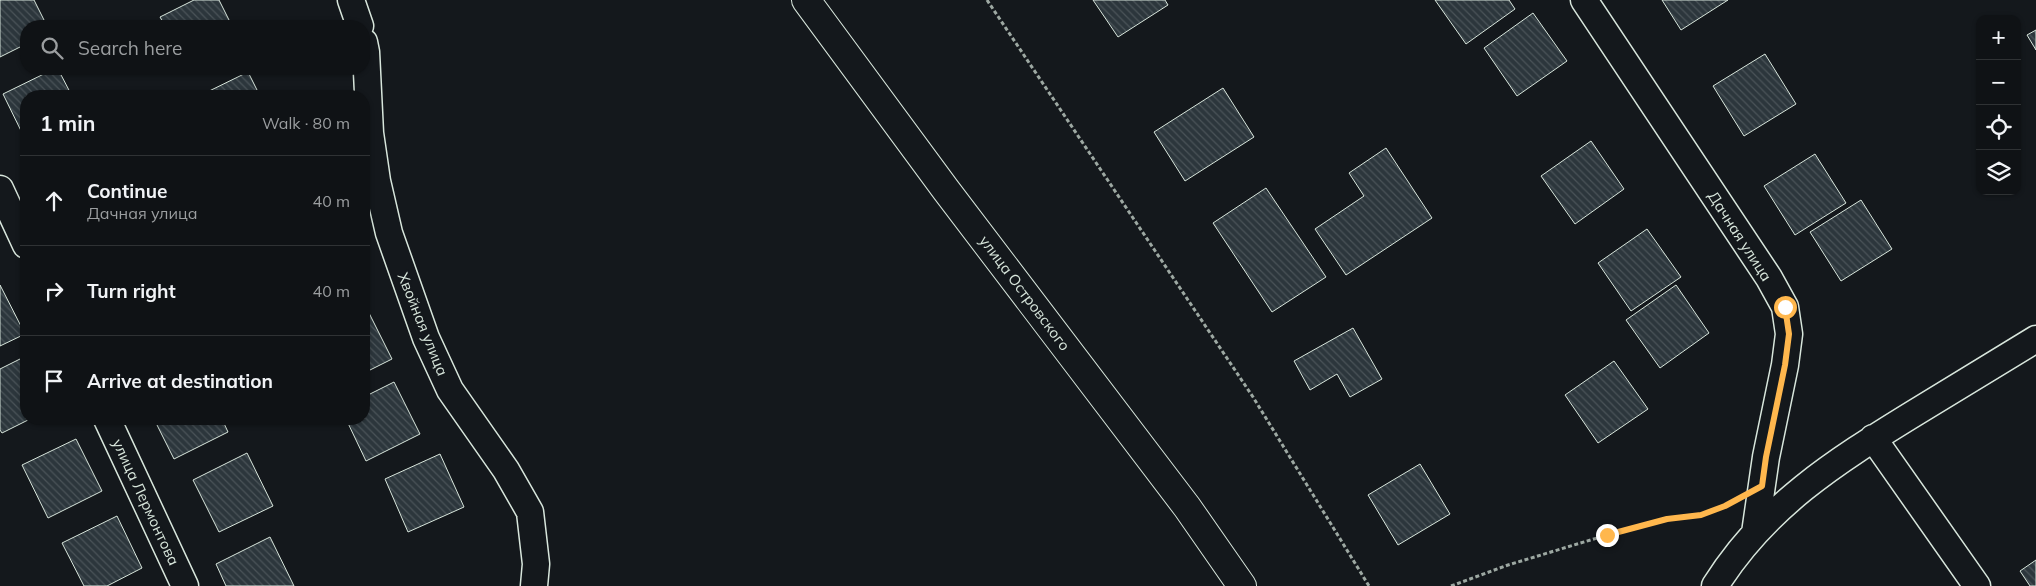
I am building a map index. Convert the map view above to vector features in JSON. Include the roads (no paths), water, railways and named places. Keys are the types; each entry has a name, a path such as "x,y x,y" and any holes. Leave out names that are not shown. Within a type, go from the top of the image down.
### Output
{"street":[{"path":"351,0 358,20"},
{"name":"улица Островского","path":"806,0 928,167 1187,507 1242,586"},
{"name":"Дачная улица","path":"1584,0 1763,270 1785,307 1789,334 1785,365 1766,457 1755,532"},
{"name":"Хвойная улица","path":"367,75 368,90"},
{"name":"Хвойная улица","path":"370,133 377,181 389,233 426,338 450,390 506,470 530,512 536,564 534,586"},
{"path":"0,189 20,232"},
{"path":"1715,586 1755,532 1797,492 1831,466 1873,438 2036,339"},
{"name":"улица Лермонтова","path":"110,425 185,586"},
{"path":"1873,438 1977,586"}]}
